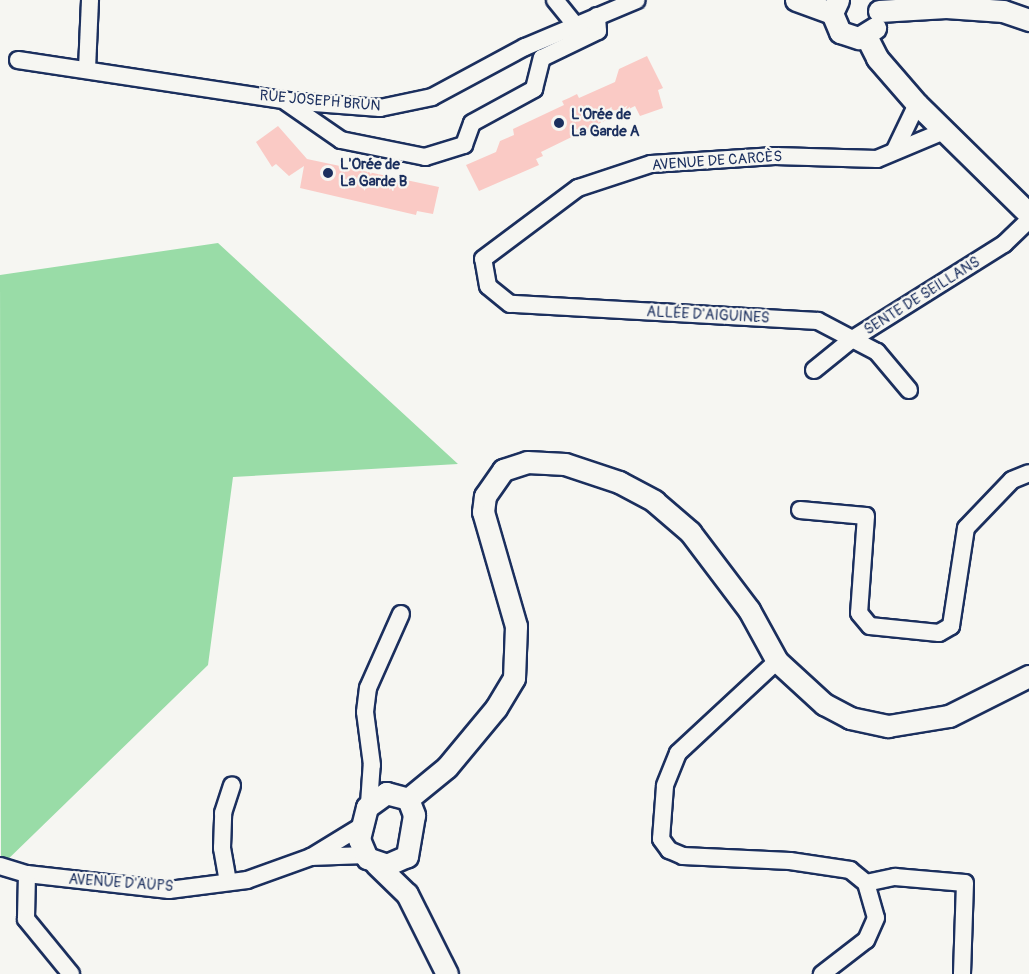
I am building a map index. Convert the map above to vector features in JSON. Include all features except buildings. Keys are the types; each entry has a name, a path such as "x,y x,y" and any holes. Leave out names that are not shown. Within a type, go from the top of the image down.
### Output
{"street":[{"path":"87,69 90,0"},
{"path":"555,0 575,25"},
{"name":"RUE JOSEPH BRUN","path":"18,60 283,100 380,108 432,97 575,25 637,0"},
{"path":"796,0 834,4 835,26 846,36 866,36 877,26 877,6 919,3 1003,11 1029,20"},
{"path":"283,100 341,140 425,158 464,145 472,123 534,89 542,58 598,31 597,16"},
{"path":"866,36 877,58 916,105 1029,214"},
{"path":"896,150 916,105"},
{"name":"AVENUE DE CARCÈS","path":"488,286 483,259 578,188 651,164 775,156 877,159 944,131"},
{"name":"SENTE DE SEILLANS","path":"814,370 850,340 1004,244 1029,220"},
{"name":"ALLÉE D'AIGUINES","path":"488,286 510,304 819,321 850,340 877,352 909,390"},
{"path":"407,894 407,856 414,823 447,767 496,708 513,678 516,626 483,512 485,496 503,470 527,462 566,464 620,482 654,501 696,541 749,610 777,661 824,704 850,718 888,726 949,716 1029,676"},
{"path":"800,510 866,516 859,613 870,626 939,633 951,626 966,528 1004,488 1029,473"},
{"path":"401,614 368,688 364,712 372,765 369,804 360,826 358,839 371,859 407,894 447,974"},
{"path":"777,661 678,753 665,786 661,839 669,850 683,856 790,861 850,870 866,883 876,918 866,940 822,974"},
{"path":"372,765 401,796 414,823"},
{"path":"369,804 376,796 401,796 447,767"},
{"path":"228,882 222,836 232,785"},
{"name":"AVENUE D'AUPS","path":"0,866 27,874 169,890 228,882 311,857 360,826"},
{"path":"371,859 397,863 407,856"},
{"name":"AVENUE D'AUPS","path":"311,857 371,859"},
{"path":"27,874 26,919 71,974"},
{"path":"866,883 895,877 965,883 962,974"}],"green space":[{"path":"218,243 458,464 233,477 208,665 1,866 0,275"}],"place":[{"name":"L'Orée de La Garde A","path":"559,123"},
{"name":"L'Orée de La Garde B","path":"328,173"}]}
